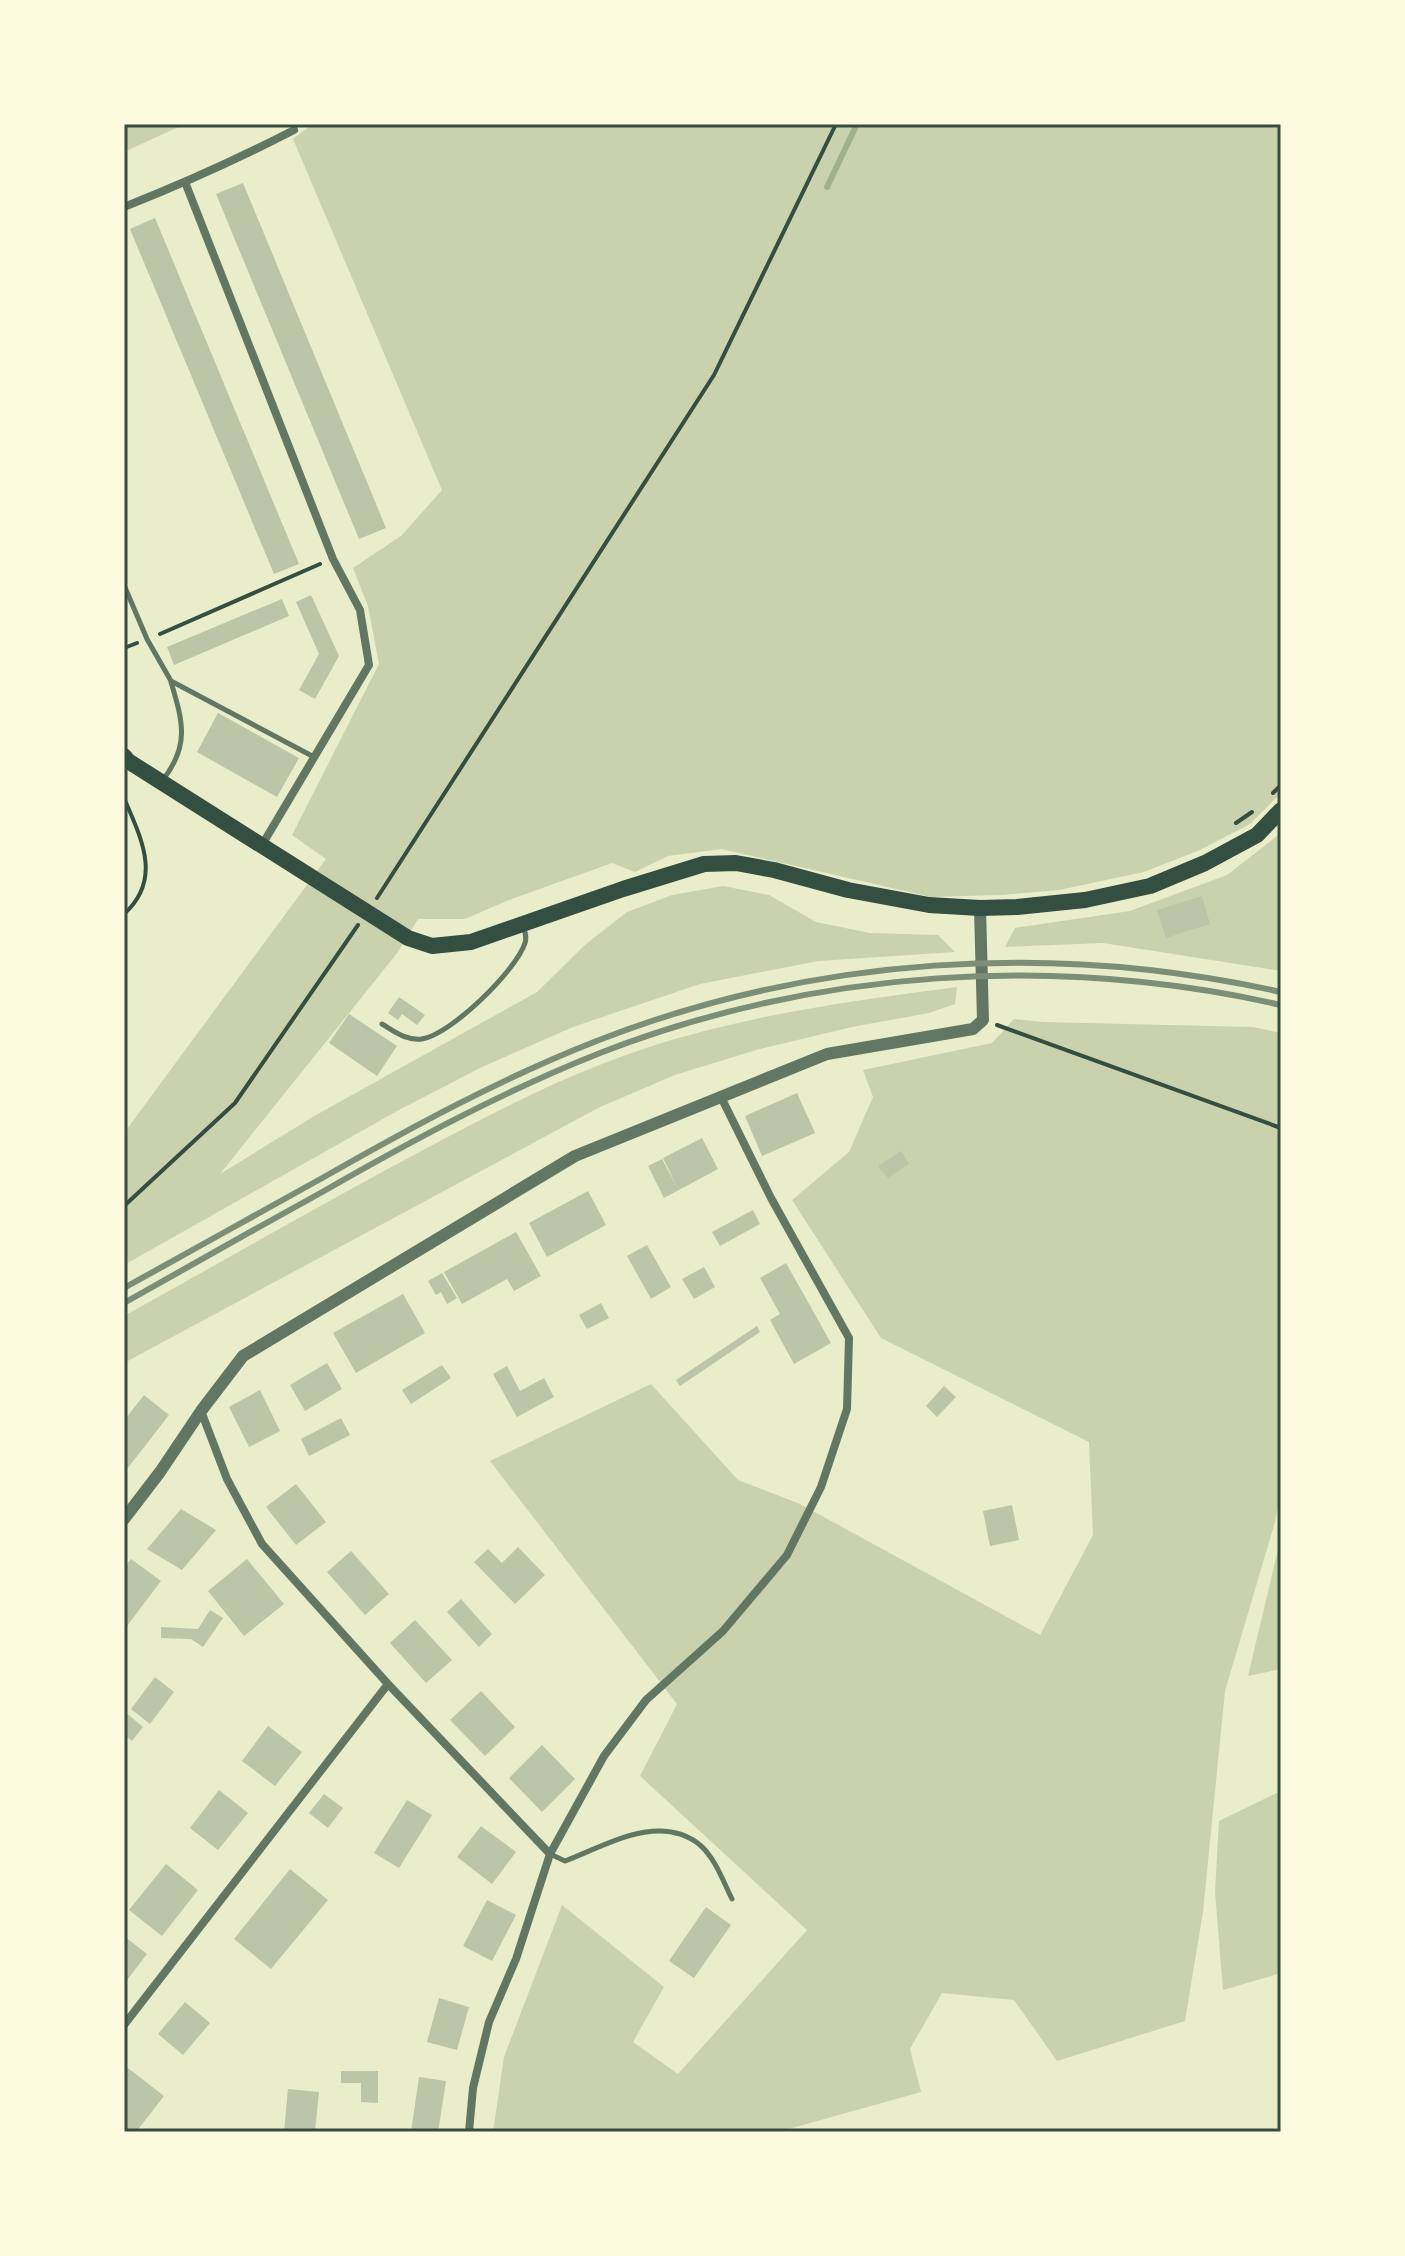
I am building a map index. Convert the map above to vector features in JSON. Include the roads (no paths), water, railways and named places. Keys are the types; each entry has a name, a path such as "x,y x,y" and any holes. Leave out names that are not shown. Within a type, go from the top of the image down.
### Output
{"main road":[{"path":"124,756 408,938 432,946 471,942 704,864 736,863 848,890 915,902 980,908 1085,900 1150,886 1205,863 1257,835 1281,810"}],"street":[{"path":"124,207 258,149 294,130"},
{"path":"185,182 333,559 360,610 369,665 262,845"},
{"path":"124,1519 243,1356 575,1156 827,1054 973,1029 983,1020 980,908"},
{"path":"469,2132 473,2088 489,2022 516,1959 550,1854 604,1756 646,1700 723,1631 787,1555 821,1487 847,1409 849,1338 771,1198 721,1097"},
{"path":"201,1411 227,1479 262,1544 388,1684 550,1854"},
{"path":"124,2025 388,1684"}],"lane":[{"path":"294,130 302,124"},
{"path":"124,585 147,639 171,681 181,714 183,738 179,757 161,782"},
{"path":"171,681 314,757"},
{"path":"382,1024 409,1040 425,1039 454,1022 486,995 520,954 526,939 523,924"},
{"path":"550,1854 565,1861 626,1835 657,1831 680,1835 701,1846 732,1899"}],"waterway":[{"path":"827,187 857,124"}],"railway":[{"path":"124,1288 490,1088 594,1042 677,1013 761,991 847,975 934,966 1021,963 1109,966 1195,976 1281,992"},
{"path":"124,1303 391,1153 529,1083 600,1053 682,1025 766,1003 851,987 937,978 1024,976 1110,979 1196,989 1281,1005"}]}
